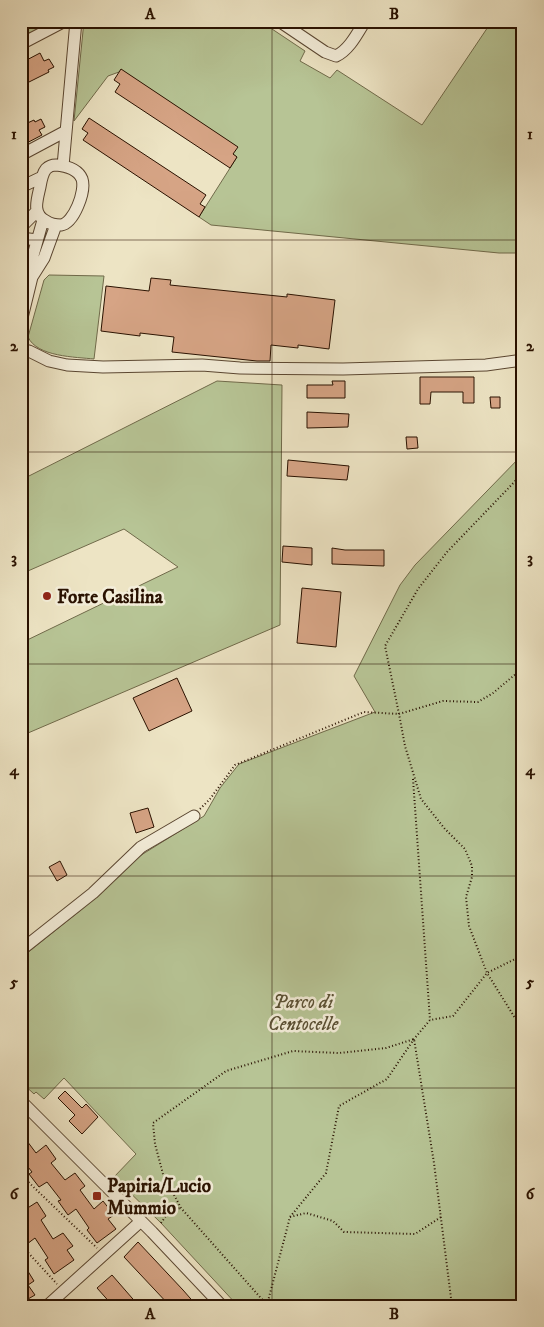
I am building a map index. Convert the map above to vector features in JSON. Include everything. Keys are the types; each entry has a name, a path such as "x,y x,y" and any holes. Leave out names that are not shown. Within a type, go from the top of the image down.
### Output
{"street":[{"path":"21,44 65,21"},
{"path":"63,166 76,21"},
{"path":"279,21 325,52 336,56 348,47 365,21"},
{"path":"21,155 66,131"},
{"path":"21,321 32,276 32,259 37,240 40,215 36,204 42,177 49,166 63,166 76,172 82,180 82,187 74,215 64,224 56,225 40,215"},
{"path":"21,187 42,177"},
{"path":"21,227 40,215"},
{"path":"32,276 44,258 56,225"},
{"path":"21,238 37,240"},
{"path":"21,350 29,351 49,361 67,365 103,367 202,365 240,368 343,369 486,365 523,360"},
{"path":"21,950 93,893 141,847 194,816"},
{"path":"21,1101 141,1221 222,1306"},
{"path":"47,1306 141,1221"}],"path":[{"path":"523,473 447,552 418,589 385,646 405,746 421,799 445,829 465,849 472,866 472,877 466,897 469,926 487,973 515,1018 523,1027"},
{"path":"194,816 210,799 235,765 364,712 399,714 443,701 478,702 493,693 522,668"},
{"path":"412,774 430,1020"},
{"path":"268,1305 290,1217 326,1173 340,1106 386,1079 430,1020 453,1016 487,973 519,957 523,952"},
{"path":"268,1305 181,1208 163,1174 154,1144 153,1123 226,1071 293,1051 339,1053 386,1048 414,1039"},
{"path":"414,1039 441,1217 452,1306"},
{"path":"21,1175 104,1255"},
{"path":"161,1223 170,1210 181,1208"},
{"path":"290,1217 306,1213 315,1215 333,1221 344,1232 415,1234 441,1217"},
{"path":"21,1245 64,1291"}],"green space":[{"path":"21,21 58,21 32,35 25,28 21,30"},
{"path":"84,21 260,21 305,51 300,61 330,78 337,70 422,125 492,21 523,21 523,253 499,253 211,225 199,217 237,157 119,72 108,76 74,121"},
{"path":"49,275 104,276 94,359 48,352 33,344 28,337 44,280"},
{"path":"217,381 282,385 280,625 21,736 21,643 178,567 124,529 21,574 21,480"},
{"name":"Parco di Centocelle","path":"523,454 523,1306 238,1306 161,1223 114,1177 136,1154 64,1078 44,1099 36,1092 34,1094 21,1082 21,958 82,909 138,857 204,816 220,788 239,764 375,712 354,676 400,585 415,565"}],"building":[{"path":"40,53 44,61 49,59 54,67 48,70 49,72 21,86 21,63"},
{"path":"121,69 238,147 233,154 237,157 230,168 115,92 120,84 114,80"},
{"path":"89,118 206,195 200,204 205,207 199,217 83,140 88,133 82,129"},
{"path":"41,119 45,127 39,130 42,135 21,146 21,126"},
{"path":"151,278 171,280 170,285 287,297 287,294 335,300 329,349 298,345 298,348 271,345 270,361 257,361 172,352 174,337 140,333 140,336 101,331 106,286 149,291"},
{"path":"420,377 474,377 474,403 463,403 463,392 431,392 430,404 420,404"},
{"path":"332,381 345,381 345,398 307,398 307,385 333,385"},
{"path":"490,397 500,397 500,408 491,408"},
{"path":"307,412 349,414 348,427 307,428"},
{"path":"406,437 417,437 418,448 407,449"},
{"path":"288,460 349,466 347,480 287,476"},
{"path":"283,546 312,548 312,565 282,562"},
{"path":"332,548 384,550 384,566 332,564"},
{"path":"302,588 341,592 336,647 297,643"},
{"path":"177,678 192,711 149,731 133,698"},
{"path":"148,808 154,827 136,833 130,813"},
{"path":"60,861 67,875 57,881 49,867"},
{"path":"65,1091 82,1108 86,1104 98,1117 82,1134 69,1121 75,1115 58,1098"},
{"path":"21,1133 36,1153 46,1145 56,1159 51,1163 65,1180 75,1173 85,1186 80,1190 94,1209 103,1201 114,1215 108,1219 116,1229 97,1243 87,1230 89,1228 76,1209 68,1215 58,1201 61,1200 47,1182 39,1187 29,1174 32,1172 21,1158"},
{"path":"21,1201 26,1209 37,1202 46,1216 41,1220 53,1239 63,1233 73,1246 67,1250 74,1260 54,1274 45,1260 48,1258 35,1238 27,1244 21,1234"},
{"path":"138,1242 197,1306 170,1306 124,1257"},
{"path":"21,1260 34,1281 28,1285 35,1295 21,1303"},
{"path":"112,1275 139,1306 113,1306 97,1288"}],"place":[{"name":"Forte Casilina","path":"47,596"},
{"name":"Papiria/Lucio Mummio","path":"97,1196"}]}
